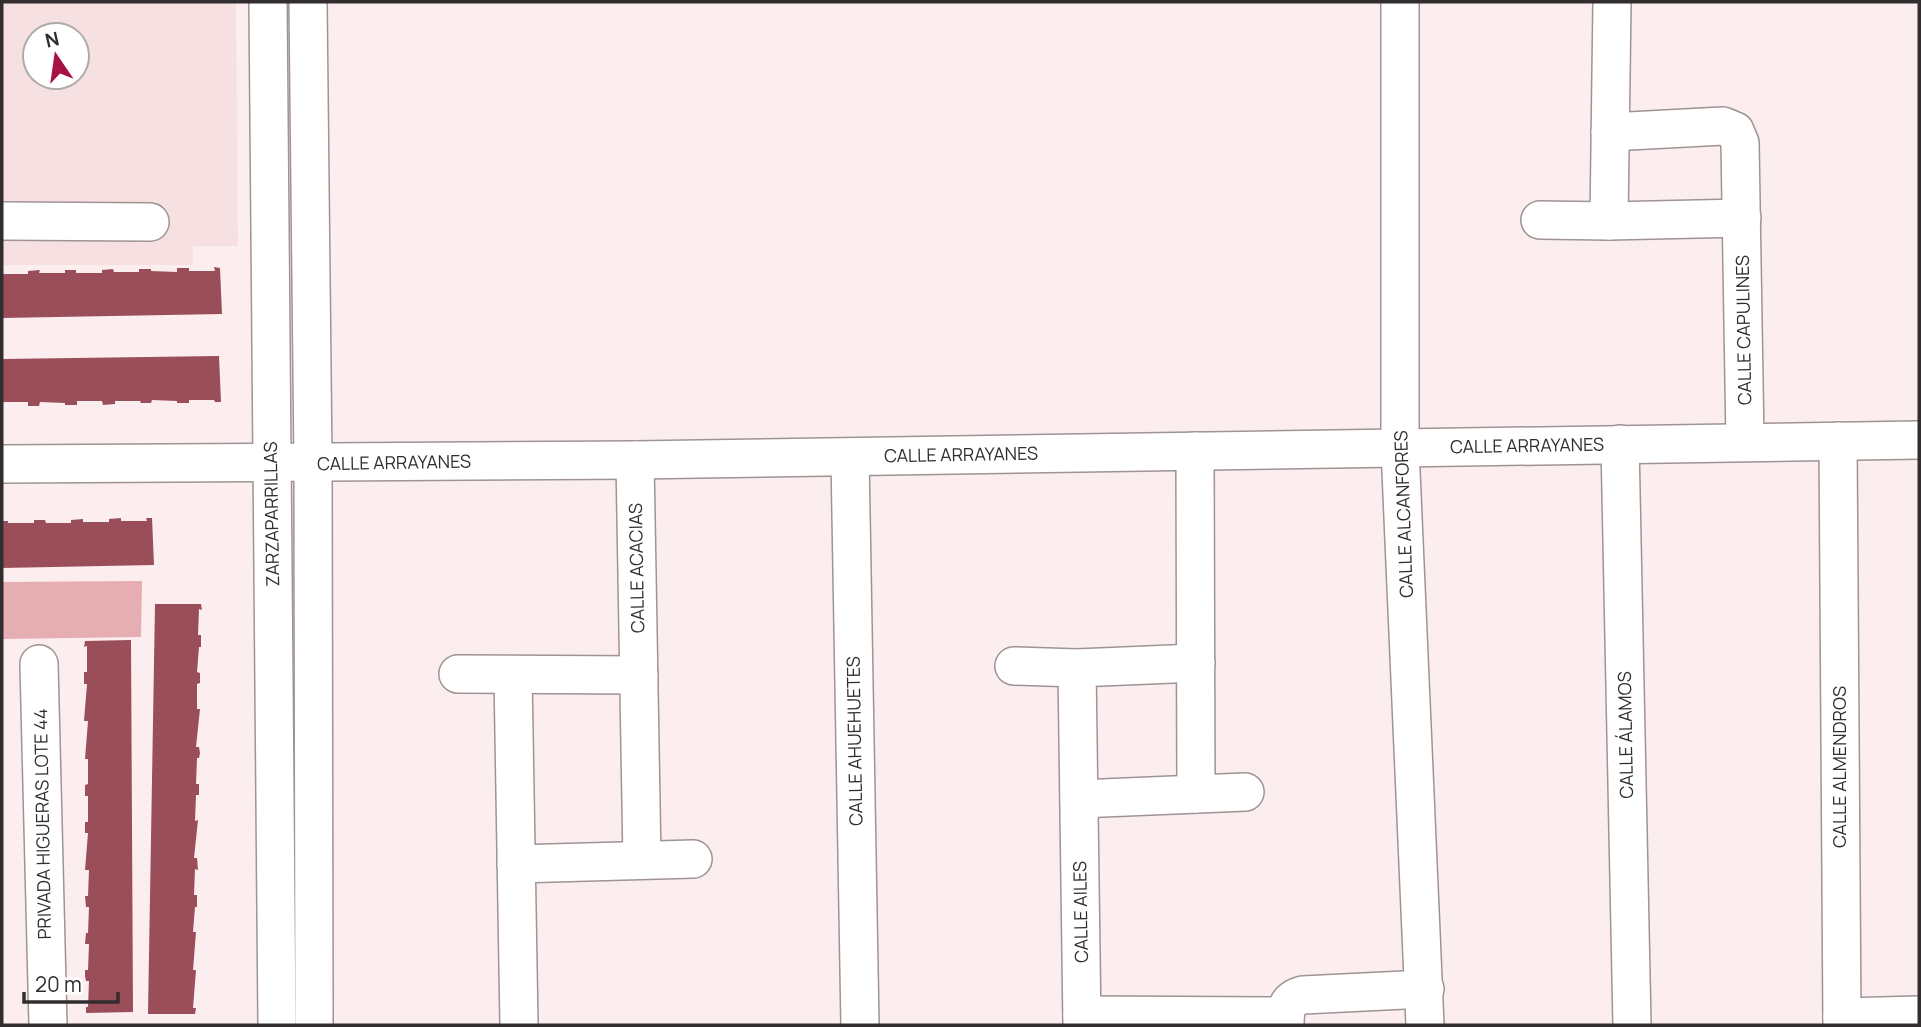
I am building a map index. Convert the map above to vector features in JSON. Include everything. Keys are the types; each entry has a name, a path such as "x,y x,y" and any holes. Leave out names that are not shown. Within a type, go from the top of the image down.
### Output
{"street":[{"name":"ZARZAPARRILLAS","path":"268,2 277,1025"},
{"path":"308,2 313,463 314,1025"},
{"name":"CALLE ALCANFORES","path":"1400,2 1401,448 1425,1025"},
{"path":"1609,221 1612,2"},
{"name":"CALLE CAPULINES","path":"1610,132 1723,126 1735,131 1740,143 1745,442"},
{"path":"1540,220 1742,218"},
{"path":"2,221 150,222"},
{"name":"CALLE ARRAYANES","path":"2,464 635,460 1919,440"},
{"name":"CALLE ALMENDROS","path":"1838,441 1842,1021 1919,1015"},
{"name":"CALLE ÁLAMOS","path":"1620,444 1632,1025"},
{"path":"1195,451 1196,794"},
{"name":"CALLE AHUEHUETES","path":"850,457 860,1025"},
{"name":"CALLE ACACIAS","path":"635,460 642,860"},
{"path":"1014,666 1077,668 1196,663"},
{"name":"PRIVADA HIGUERAS LOTE 44","path":"39,664 48,1025"},
{"name":"CALLE AILES","path":"1077,668 1082,1020"},
{"path":"457,674 639,675"},
{"path":"513,676 519,1025"},
{"path":"1079,799 1245,792"},
{"path":"516,864 693,859"},
{"path":"1082,1020 1285,1021 1287,1004 1293,998 1303,995 1425,989"}],"shaded area":[{"path":"2,2 236,2 238,246 193,246 193,265 2,265"},
{"path":"142,581 141,637 2,639 2,582"}],"building":[{"path":"214,267 220,268 222,314 2,318 2,274 28,274 28,271 40,270 39,273 65,273 65,270 76,270 76,273 102,273 102,270 113,269 114,272 151,269 177,272 177,268 215,271"},
{"path":"219,356 221,402 189,400 189,403 177,403 152,400 151,403 115,401 115,404 103,405 102,401 77,401 77,405 40,402 39,406 28,406 28,402 2,402 2,359"},
{"path":"121,518 121,521 147,521 146,518 152,518 154,565 2,568 2,521 34,523 34,520 45,520 46,523 71,523 71,520 109,522 109,519"},
{"path":"155,604 201,604 202,610 199,609 198,635 201,635 201,647 197,672 200,673 200,683 197,684 197,709 200,709 196,747 199,747 200,753 197,758 196,784 199,784 199,795 196,795 195,821 198,820 194,858 197,858 198,870 195,869 194,895 197,895 197,907 193,932 196,932 193,970 196,970 193,1008 196,1008 195,1014 148,1014"},
{"path":"131,640 133,1012 86,1013 89,981 86,981 85,970 88,970 89,944 85,944 89,907 86,907 85,896 88,896 89,870 85,870 88,833 85,833 85,822 88,822 88,796 85,796 85,785 88,784 88,759 85,759 88,721 84,721 87,646 84,647 85,641"}]}
